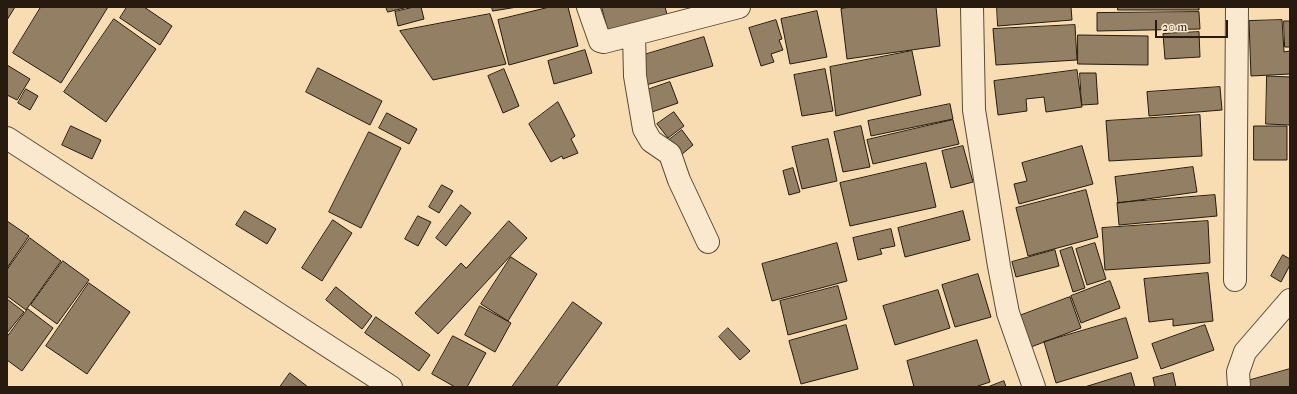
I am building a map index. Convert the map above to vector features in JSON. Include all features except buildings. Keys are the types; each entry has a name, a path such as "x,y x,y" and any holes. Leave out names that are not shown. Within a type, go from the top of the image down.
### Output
{"street":[{"path":"588,7 600,41 604,42 739,7"},
{"path":"972,7 974,110 999,266 1008,313 1034,387"},
{"path":"1235,280 1237,7"},
{"path":"634,34 635,76 644,129 651,141 670,154 679,180 708,242"},
{"path":"7,138 392,387"},
{"path":"1239,387 1238,372 1245,352 1290,300"}]}
